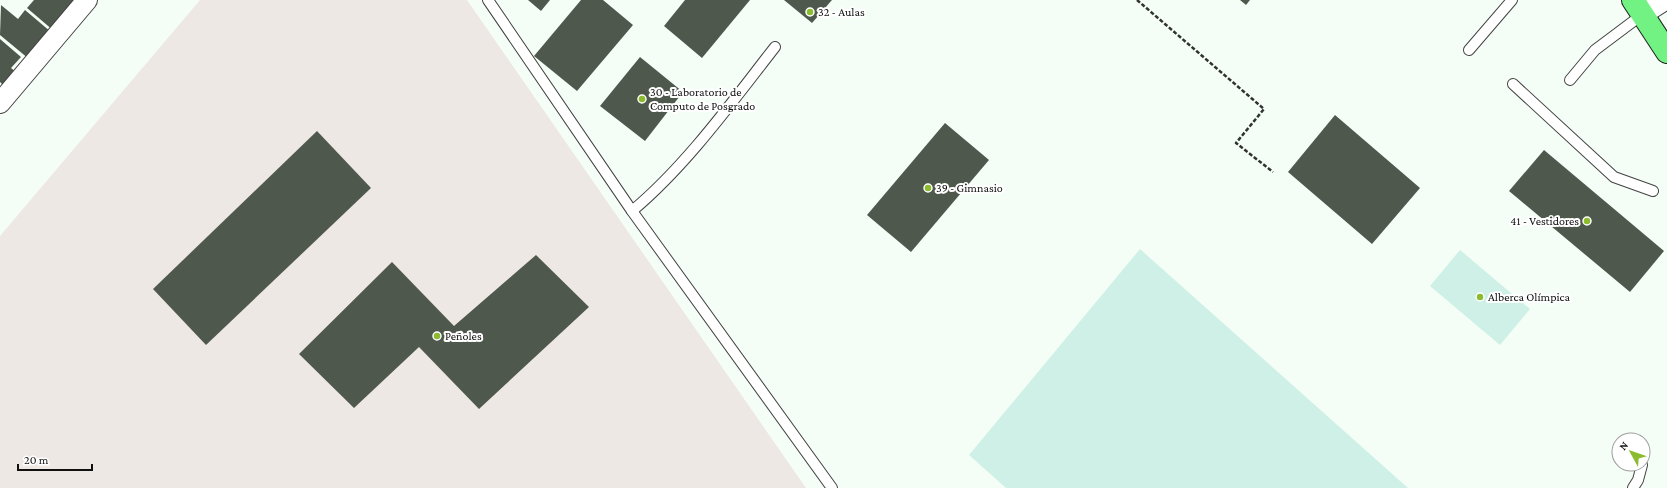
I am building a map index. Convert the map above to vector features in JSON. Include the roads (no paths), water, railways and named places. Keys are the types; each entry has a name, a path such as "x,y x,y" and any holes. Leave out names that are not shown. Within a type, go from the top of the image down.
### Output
{"main road":[{"path":"1638,7 1667,52"}],"street":[{"path":"0,103 86,0"},
{"path":"1638,7 1665,0"}],"lane":[{"path":"488,0 632,211 832,488"},
{"path":"1469,50 1512,0"},
{"path":"1570,80 1595,50 1638,7"},
{"path":"632,211 655,192 733,101 775,47"},
{"path":"1513,84 1614,177 1654,191"},
{"path":"1633,488 1638,480 1640,472"}],"place":[{"name":"32 - Aulas","path":"810,12"},
{"name":"30 - Laboratorio de Computo de Posgrado","path":"642,99"},
{"name":"39 - Gimnasio","path":"928,188"},
{"name":"41 - Vestidores","path":"1587,221"},
{"name":"Alberca Olímpica","path":"1480,297"},
{"name":"Peñoles","path":"437,336"}]}
